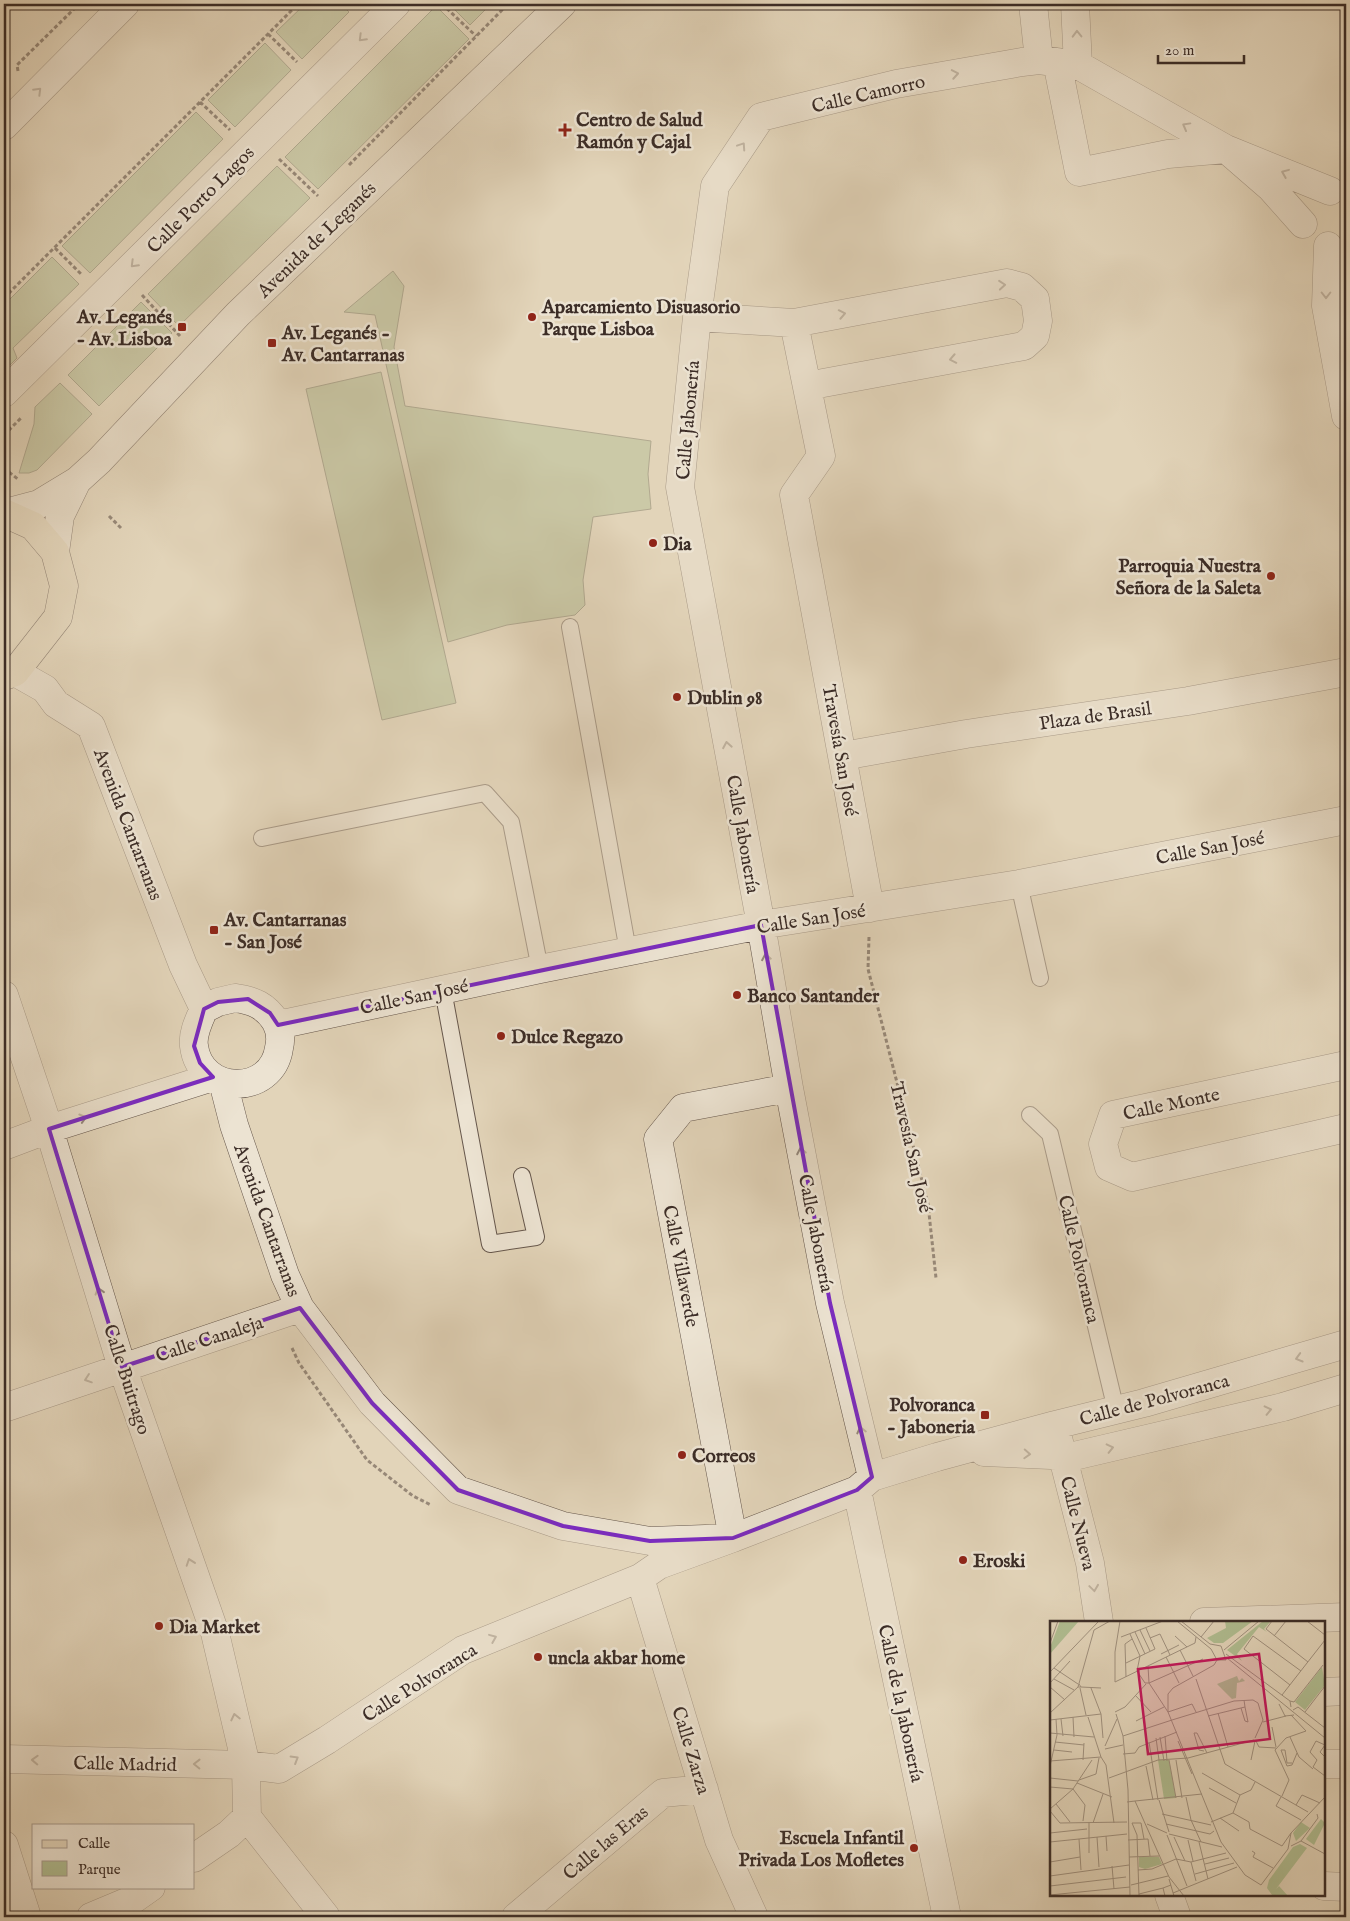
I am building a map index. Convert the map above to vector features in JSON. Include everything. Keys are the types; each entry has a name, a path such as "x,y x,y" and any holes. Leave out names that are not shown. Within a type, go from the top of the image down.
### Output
{"main road":[{"path":"4,513 33,526 55,552 64,586 58,617 9,674"}],"street":[{"path":"4,126 125,4"},
{"name":"Calle Porto Lagos","path":"4,393 396,4"},
{"name":"Avenida de Leganés","path":"4,513 39,504 77,480 99,461 238,314 562,4"},
{"path":"1033,4 1080,172 1168,154 1226,149 1271,188 1303,224"},
{"path":"1049,62 1077,14 1075,4"},
{"path":"1049,62 1226,149 1338,194"},
{"name":"Calle Camorro","path":"715,186 761,117 896,84 1049,62"},
{"name":"Calle Jabonería","path":"715,186 697,317 680,487 761,925 789,1088 865,1484"},
{"path":"1338,194 1320,192 1307,200 1302,215 1304,230 1313,241 1337,243 1326,306 1346,416"},
{"path":"697,317 794,323 1007,283 1022,287 1035,299 1038,321 1035,336 1024,346 807,386"},
{"name":"Travesía San José","path":"794,323 821,456 794,495 870,908"},
{"name":"Avenida de Leganés","path":"55,552 60,516 77,480"},
{"name":"Plaza de Brasil","path":"843,756 966,734 1188,701 1346,672"},
{"name":"Avenida Cantarranas","path":"9,674 45,689 56,704 92,726 182,965 204,1009"},
{"name":"Calle San José","path":"278,1025 540,969 761,925 1019,884 1346,820"},
{"name":"Calle Buitrago","path":"4,995 49,1129 122,1367 215,1633 246,1765"},
{"path":"235,998 248,999 270,1013 278,1025 281,1040 278,1055 271,1069 259,1079 234,1085 218,1080 200,1064 194,1046 196,1027 204,1009 218,1002 235,998"},
{"name":"Calle Monte","path":"1346,1065 1113,1115 1103,1144 1109,1167 1132,1178 1346,1128"},
{"path":"4,1146 49,1129 218,1080"},
{"name":"Avenida Cantarranas","path":"218,1080 281,1266 290,1312 372,1403 458,1490 563,1526 650,1541"},
{"name":"Calle Villaverde","path":"733,1538 658,1139 683,1108 789,1088"},
{"name":"Calle Canaleja","path":"4,1408 290,1312"},
{"name":"Calle de Polvoranca","path":"650,1541 733,1538 937,1456 1116,1410 1346,1344"},
{"name":"Calle de Polvoranca","path":"961,1451 1074,1456 1283,1406 1346,1388"},
{"name":"Calle Nueva","path":"1055,1425 1090,1563 1099,1621"},
{"name":"Calle de la Jabonería","path":"865,1484 947,1917"},
{"name":"Calle Polvoranca","path":"246,1765 279,1769 327,1740 463,1650 640,1578 660,1565 733,1538"},
{"name":"Calle Zarza","path":"640,1578 719,1840 754,1917"},
{"path":"1232,1621 1346,1617"},
{"path":"1325,1692 1346,1691"},
{"name":"Calle Madrid","path":"4,1759 246,1765"},
{"path":"1325,1764 1346,1764"},
{"path":"246,1765 247,1817 326,1917"},
{"name":"Calle las Eras","path":"516,1917 663,1793 704,1789"},
{"path":"195,1857 229,1834 247,1817"},
{"path":"4,1845 28,1917"},
{"path":"1325,1886 1346,1887"},
{"path":"91,1917 134,1899 150,1888"},
{"path":"1169,1896 1177,1917"}],"lane":[{"path":"570,627 628,952"},
{"path":"262,838 485,793 511,822 540,969"},
{"path":"1019,884 1040,978"},
{"path":"443,990 490,1244 536,1237 522,1176"},
{"name":"Calle Polvoranca","path":"1030,1115 1050,1134 1116,1410"}],"path":[{"path":"4,298 298,4"},
{"path":"442,4 476,36"},
{"path":"268,34 299,64"},
{"path":"200,102 231,132"},
{"path":"278,158 318,196"},
{"path":"54,247 82,276"},
{"path":"142,296 180,336"},
{"path":"110,516 121,528"},
{"name":"Travesía San José","path":"870,908 868,969 928,1204 936,1278"},
{"path":"290,1312 299,1363 367,1460 413,1496 438,1509"}],"highlighted area":[{"path":"761,925 830,1303 872,1477 857,1490 733,1538 650,1541 563,1526 458,1490 372,1403 300,1308 122,1367 49,1129 213,1077 200,1063 194,1046 204,1009 218,1002 248,999 270,1013 278,1025"}],"green space":[{"path":"305,4 341,4 349,12 302,59 276,32"},
{"path":"449,4 491,4 470,25"},
{"path":"436,6 469,39 318,189 285,157"},
{"path":"265,43 291,70 235,127 208,100"},
{"path":"196,112 223,139 90,273 62,246"},
{"path":"277,166 310,198 179,326 148,294"},
{"path":"52,257 79,284 13,348 17,358 4,371 4,305"},
{"path":"393,271 404,286 394,347 405,406 651,441 648,474 651,509 593,517 583,580 585,605 575,615 507,625 448,642 375,315 344,312"},
{"path":"141,302 172,333 99,406 68,375"},
{"path":"381,372 456,703 382,720 306,389"},
{"path":"60,383 92,414 37,470 29,473 19,473 34,424 35,407"}],"place":[{"name":"Centro de Salud Ramón y Cajal","path":"565,130"},
{"name":"Aparcamiento Disuasorio Parque Lisboa","path":"532,317"},
{"name":"Av. Leganés - Av. Lisboa","path":"182,327"},
{"name":"Av. Leganés - Av. Cantarranas","path":"272,343"},
{"name":"Dia","path":"653,543"},
{"name":"Parroquia Nuestra Señora de la Saleta","path":"1271,576"},
{"name":"Dublin 98","path":"677,697"},
{"name":"Av. Cantarranas - San José","path":"214,930"},
{"name":"Banco Santander","path":"737,995"},
{"name":"Dulce Regazo","path":"501,1036"},
{"name":"Polvoranca - Jaboneria","path":"985,1415"},
{"name":"Correos","path":"682,1455"},
{"name":"Eroski","path":"963,1560"},
{"name":"Dia Market","path":"159,1626"},
{"name":"uncla akbar home","path":"538,1657"},
{"name":"Escuela Infantil Privada Los Mofletes","path":"914,1848"}]}
